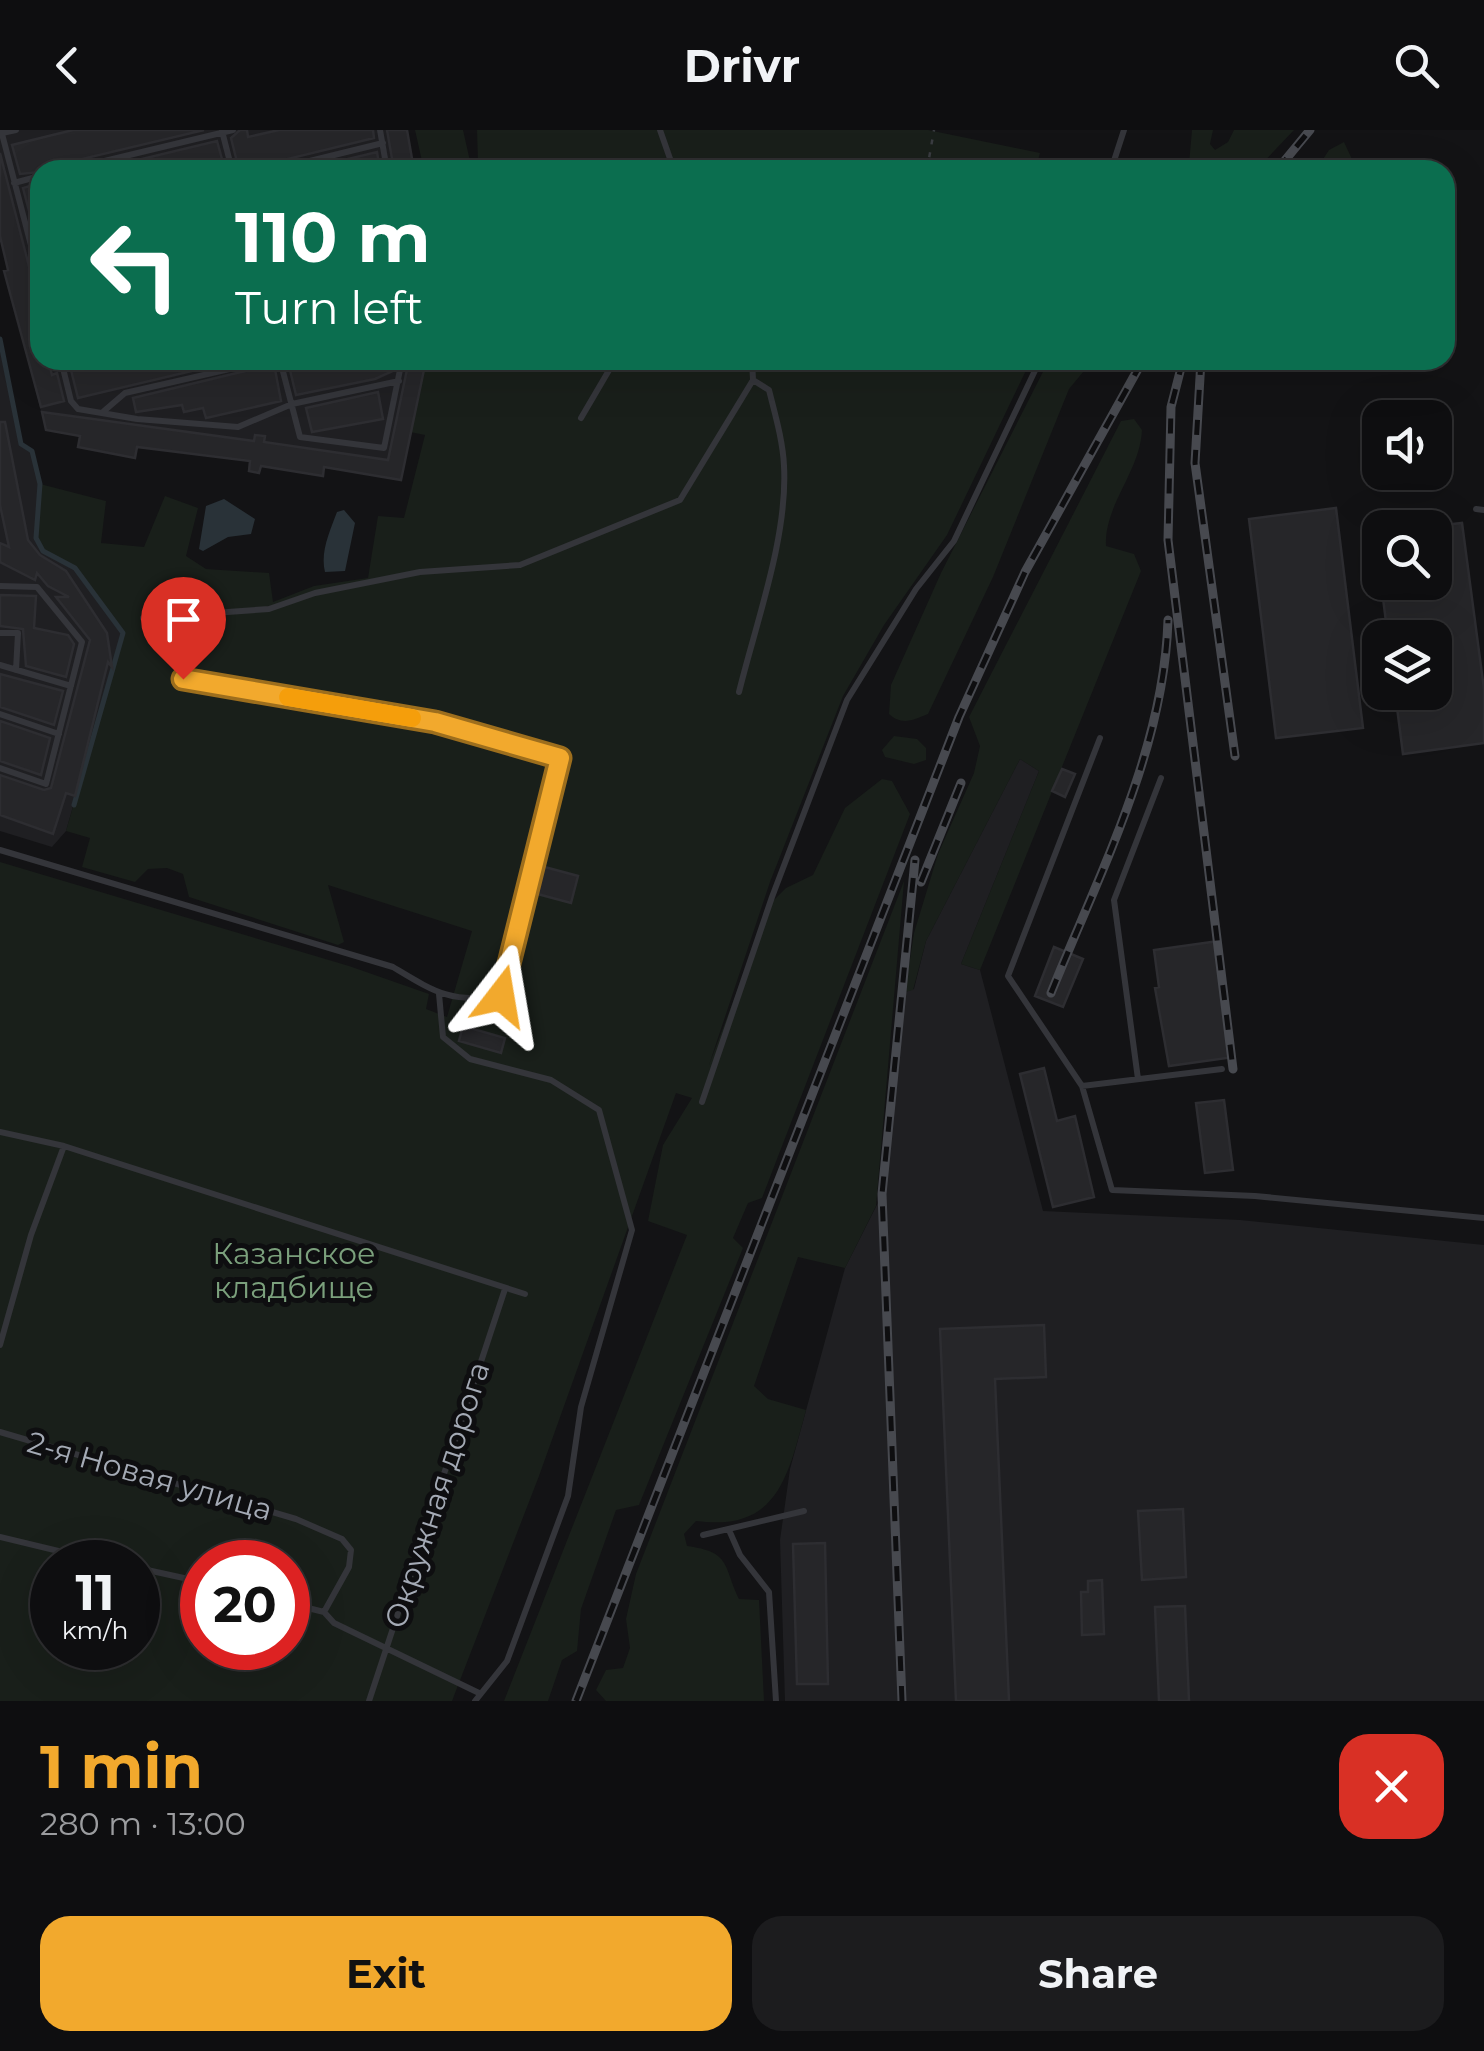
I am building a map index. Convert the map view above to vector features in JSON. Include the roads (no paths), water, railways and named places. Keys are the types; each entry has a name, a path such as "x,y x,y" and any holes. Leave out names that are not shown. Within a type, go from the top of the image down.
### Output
{"lane":[{"path":"16,130 1,132 30,241"},
{"path":"106,160 233,130"},
{"path":"380,130 386,160"},
{"path":"660,130 670,160"},
{"path":"1114,160 1124,130"},
{"path":"222,131 229,160"},
{"path":"313,160 382,143"},
{"path":"14,182 30,178"},
{"path":"63,370 72,401 78,408 136,419 238,427 292,404 400,381"},
{"path":"103,412 125,393 225,370"},
{"path":"283,370 300,437 384,448 401,370"},
{"path":"581,418 609,370"},
{"path":"143,618 269,609 315,593 420,572 520,565 680,500 753,380 752,370"},
{"path":"702,1102 766,914 847,700 916,589 954,541 1035,370"},
{"path":"739,692 783,507 784,464 769,390 753,380"},
{"path":"0,586 37,587 82,642 46,784 0,768"},
{"path":"0,632 18,633 16,670"},
{"path":"0,665 70,686"},
{"path":"0,850 393,966 439,994 471,1001 501,996 560,758 435,722 183,679"},
{"path":"0,714 58,734"},
{"path":"1100,738 1008,976 1082,1086 1112,1190 1255,1196 1484,1218"},
{"path":"1138,1079 1114,900 1161,778"},
{"path":"310,1608 324,1612 334,1623 477,1697 507,1661 568,1496 581,1408 632,1230 599,1110 551,1080 470,1059 443,1037 439,994"},
{"path":"1082,1086 1222,1069"},
{"path":"0,1132 64,1146 525,1294"},
{"path":"0,1345 31,1235 64,1146"},
{"name":"Окружная дорога","path":"369,1701 505,1288"},
{"name":"2-я Новая улица","path":"0,1432 296,1518 342,1538 352,1550 345,1577 324,1612"},
{"path":"703,1536 804,1511"},
{"path":"729,1530 740,1556 769,1592 776,1701"},
{"path":"0,1537 30,1544"}],"waterway":[{"path":"0,339 21,444 32,451 40,484 36,538 43,551 75,568 123,633 74,805"}],"railway":[{"path":"1285,160 1310,130"},
{"path":"576,1701 959,717 1025,572 1137,370"},
{"path":"1180,370 1171,407 1168,540 1233,1069"},
{"path":"1200,370 1195,463 1235,756"},
{"path":"1051,993 1142,764 1164,669 1168,620"},
{"path":"921,882 961,783"},
{"path":"902,1701 882,1194 915,860"}],"park label":[{"name":"Казанское кладбище","path":"294,1270"}]}
